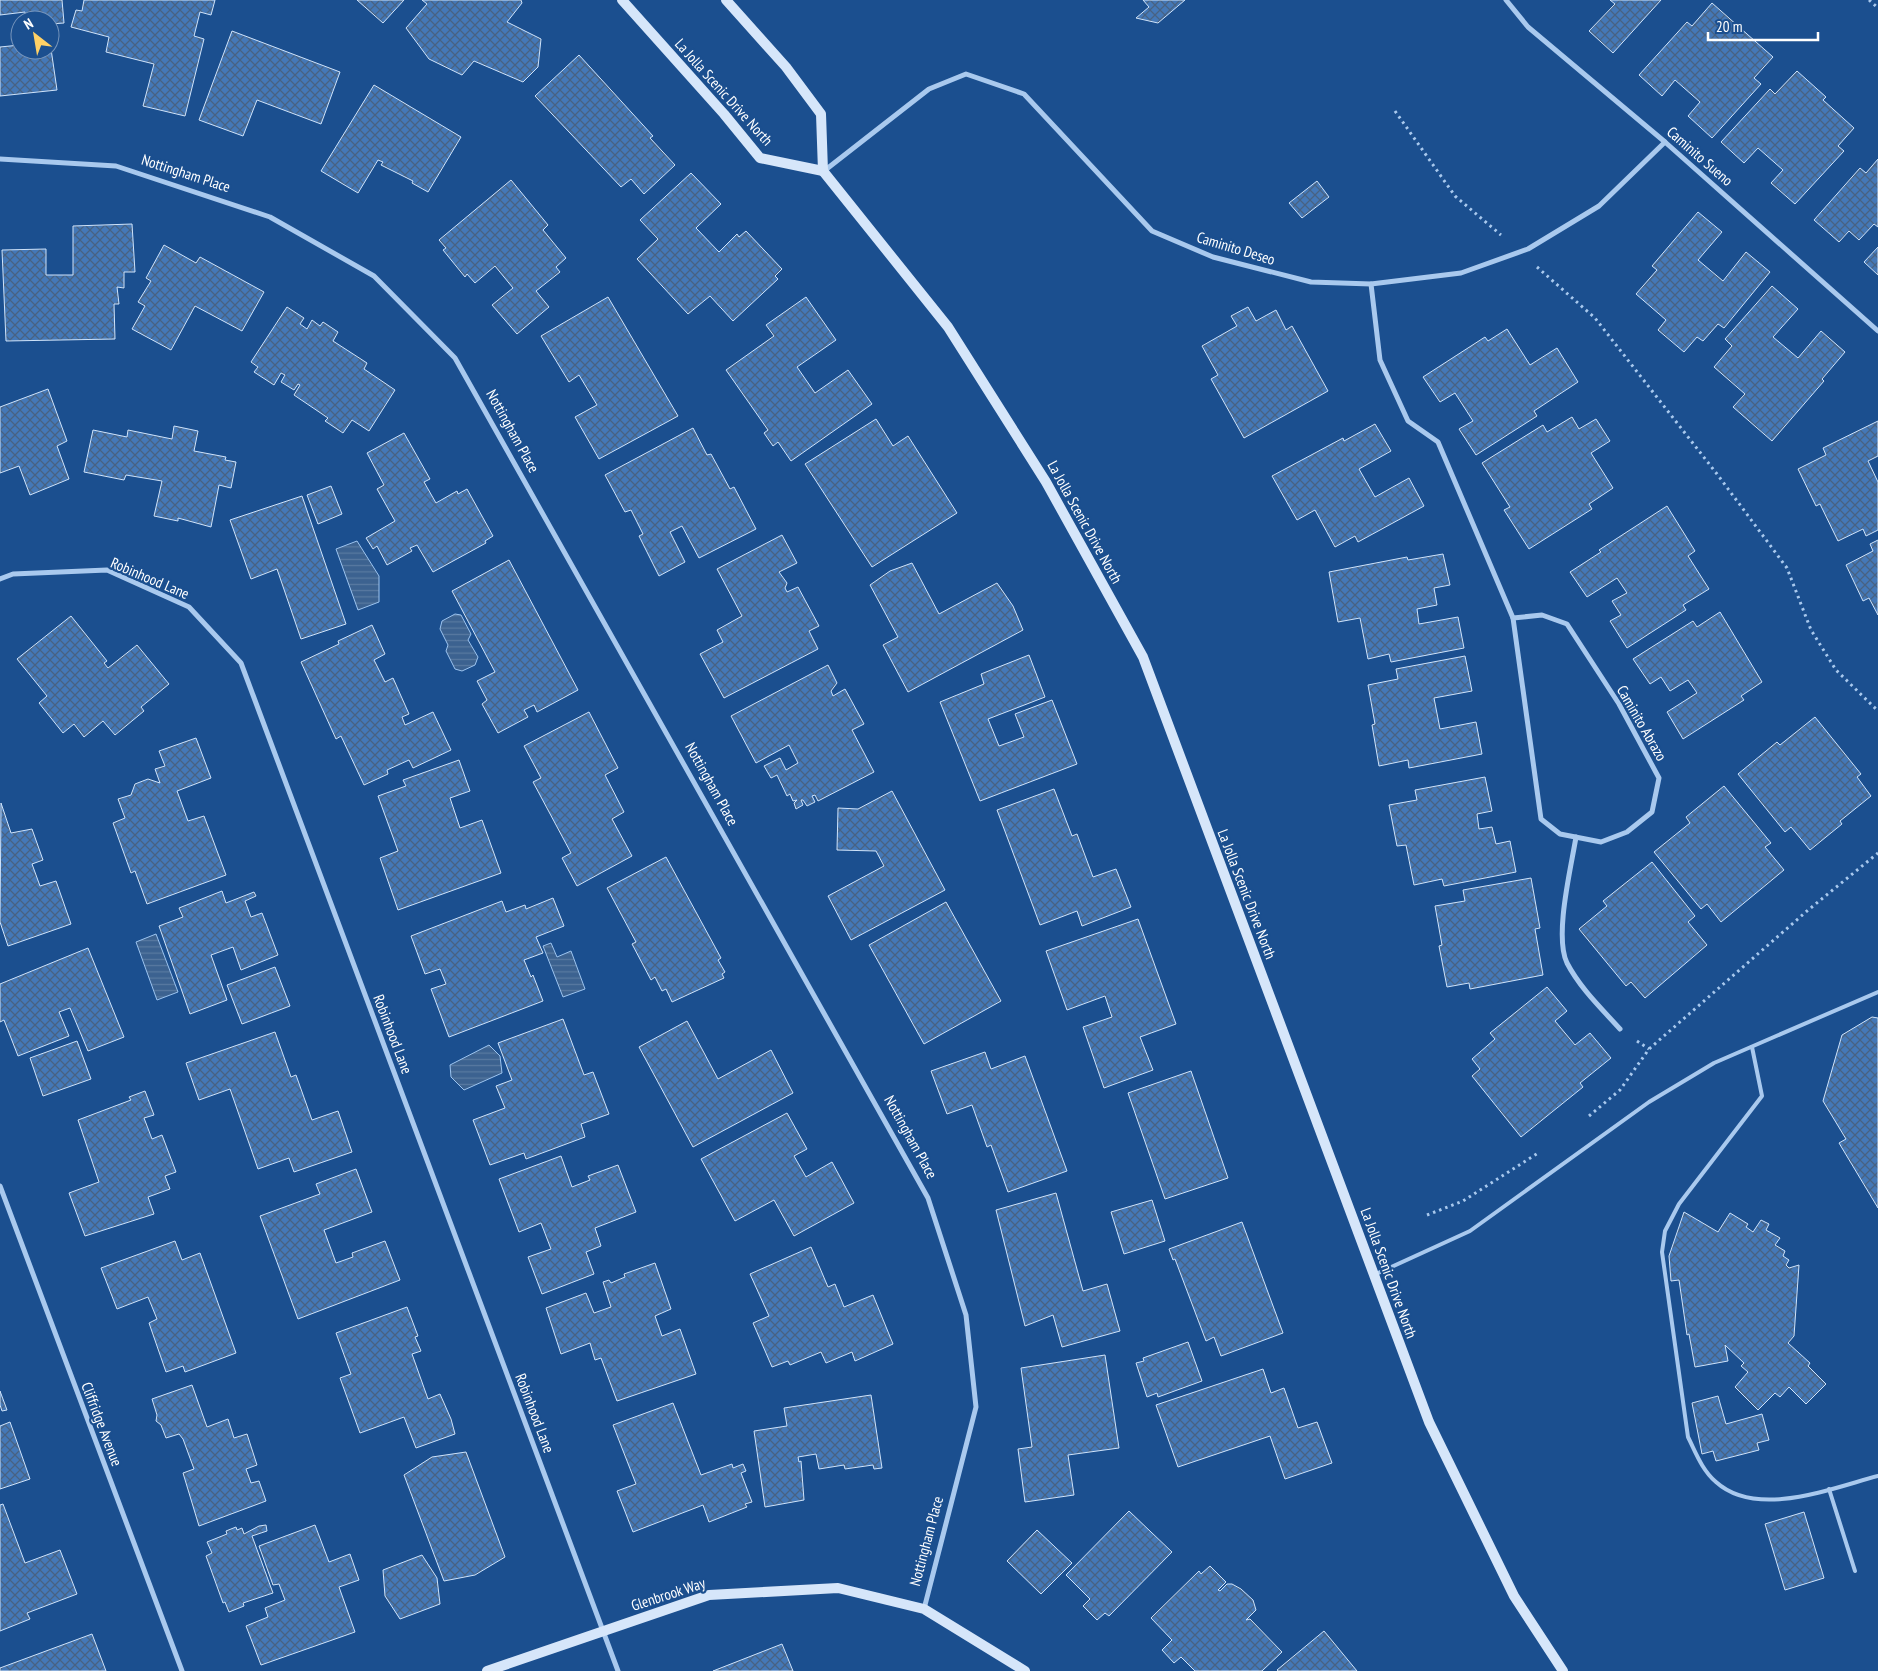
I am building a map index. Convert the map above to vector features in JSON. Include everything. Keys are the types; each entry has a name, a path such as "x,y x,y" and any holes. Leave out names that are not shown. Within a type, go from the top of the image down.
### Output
{"main road":[{"name":"La Jolla Scenic Drive North","path":"622,0 724,114 760,158 823,171 948,327 1046,482 1143,657 1429,1422 1514,1596 1563,1671"},
{"path":"726,0 786,67 820,114 823,171"},
{"name":"Glenbrook Way","path":"487,1671 709,1595 838,1588 924,1609"},
{"name":"Nottingham Place","path":"924,1609 1025,1671"}],"street":[{"name":"Caminito Sueno","path":"1506,0 1528,27 1665,142 1878,330"},
{"name":"Caminito Deseo","path":"823,171 929,89 966,74 1024,94 1152,232 1213,257 1311,282 1371,284 1460,273 1520,252 1599,206 1665,142"},
{"name":"Nottingham Place","path":"0,160 116,166 270,217 374,276 455,358 928,1198 966,1315 976,1407 924,1609"},
{"name":"Caminito Abrazo","path":"1371,284 1380,360 1408,421 1438,442 1513,618 1541,818 1560,834 1602,842 1627,832 1652,812 1659,778 1618,704 1566,624 1542,615 1513,618"},
{"name":"Robinhood Lane","path":"0,579 14,574 107,570 189,607 240,663 618,1671"},
{"path":"1576,837 1562,926 1566,961 1587,994 1620,1029"},
{"name":"Cliffridge Avenue","path":"0,1186 182,1671"}],"lane":[{"path":"1374,1275 1470,1231 1649,1102 1714,1063 1878,992"},
{"path":"1752,1047 1762,1096 1679,1204 1665,1231 1662,1252 1688,1437 1700,1462 1717,1483 1741,1496 1768,1500 1807,1496 1878,1476"},
{"path":"1829,1489 1855,1571"}],"path":[{"path":"1869,0 1878,8"},
{"path":"1395,111 1455,196 1594,318 1717,474 1787,568 1811,630 1836,670 1878,711"},
{"path":"1585,1120 1620,1090 1649,1049 1807,911 1878,853"},
{"path":"1427,1215 1463,1201 1546,1148"}],"water":[{"path":"357,541 379,576 379,602 358,610 336,549"},
{"path":"455,614 461,615 471,634 468,640 478,657 475,665 462,671 455,669 446,651 448,645 440,629 442,621"},
{"path":"156,934 178,992 157,1000 136,942"},
{"path":"551,943 557,957 571,951 585,989 563,997 543,946"},
{"path":"489,1045 500,1056 502,1073 464,1090 451,1077 450,1065"}],"building":[{"path":"0,0 62,0 64,23 60,23 60,10 10,10 10,14 0,15"},
{"path":"84,0 215,0 211,15 200,12 194,36 204,39 185,116 143,106 154,64 106,52 109,37 71,27 76,10 82,11"},
{"path":"357,0 404,0 383,23"},
{"path":"422,0 521,0 522,3 507,22 541,39 538,67 523,82 474,61 462,75 429,59 406,28 427,4"},
{"path":"1143,0 1185,0 1158,23 1136,18 1149,7"},
{"path":"1610,0 1661,0 1613,53 1589,31 1615,4"},
{"path":"1712,3 1773,57 1754,78 1761,84 1712,138 1688,116 1700,102 1675,80 1662,96 1639,75 1687,22 1692,26"},
{"path":"232,31 340,72 321,124 257,100 243,136 199,120"},
{"path":"10,46 10,60 53,60 57,90 0,96 0,47"},
{"path":"579,55 653,136 650,138 675,165 644,194 631,179 621,187 535,96"},
{"path":"1797,71 1826,97 1823,100 1854,128 1838,146 1844,151 1795,204 1771,183 1783,170 1758,148 1744,163 1721,142 1770,89 1775,94"},
{"path":"374,85 461,137 428,192 412,183 413,181 381,165 383,162 378,160 358,193 321,171"},
{"path":"1878,159 1878,227 1874,224 1859,240 1849,231 1839,242 1814,220 1860,168 1866,173"},
{"path":"691,173 721,204 696,228 719,252 737,234 739,237 746,231 782,269 775,276 778,279 733,321 710,296 688,314 637,259 658,239 640,220"},
{"path":"511,180 548,225 543,230 566,258 556,267 560,272 536,291 549,307 517,334 492,305 513,288 495,266 475,283 467,274 465,277 443,250 446,248 439,240"},
{"path":"1317,181 1329,197 1302,218 1289,203"},
{"path":"1698,212 1722,232 1698,260 1723,281 1746,252 1770,272 1724,328 1718,324 1703,341 1697,337 1684,352 1658,330 1666,320 1636,294 1657,270 1652,266"},
{"path":"132,224 135,272 124,272 124,288 117,287 119,304 114,304 115,339 6,341 2,250 46,249 46,275 73,275 73,226"},
{"path":"164,245 196,263 200,257 264,292 242,331 195,306 171,350 132,329 145,306 138,302 151,281 146,278"},
{"path":"1878,247 1878,275 1864,262"},
{"path":"1772,286 1798,309 1773,337 1798,358 1821,331 1845,352 1822,379 1824,381 1772,441 1733,407 1745,394 1714,367 1732,346 1725,339"},
{"path":"608,297 678,416 599,459 575,417 597,405 579,375 569,382 541,336"},
{"path":"806,297 836,340 797,367 815,393 848,370 872,404 791,461 778,442 773,446 764,433 768,430 726,370 774,336 766,325"},
{"path":"287,307 304,318 300,324 307,329 312,320 320,326 323,322 338,332 333,341 367,363 364,369 395,390 369,431 352,420 343,433 325,421 328,418 294,395 300,385 298,384 294,390 281,382 285,375 281,373 274,385 254,372 258,367 251,362"},
{"path":"1248,307 1256,321 1276,310 1286,330 1292,326 1328,391 1244,438 1211,379 1218,375 1202,346 1237,326 1231,316"},
{"path":"1507,329 1530,365 1557,348 1578,382 1534,411 1537,416 1476,455 1459,429 1473,421 1455,393 1440,402 1423,377 1485,337 1488,341"},
{"path":"48,389 67,441 57,446 69,479 30,495 19,466 0,473 0,407"},
{"path":"1572,417 1579,429 1596,419 1610,441 1591,453 1613,488 1589,504 1592,509 1529,549 1504,510 1510,507 1482,463 1543,425 1547,432"},
{"path":"876,419 893,446 908,436 957,513 872,567 805,464"},
{"path":"1878,421 1878,456 1868,461 1878,482 1878,530 1866,536 1863,529 1838,541 1820,504 1816,506 1798,469 1826,455 1823,448"},
{"path":"1375,424 1391,451 1359,469 1375,497 1409,478 1424,506 1358,542 1355,536 1335,547 1315,510 1297,520 1272,476 1343,438 1344,441"},
{"path":"174,426 198,431 194,451 226,457 225,460 236,462 231,488 219,485 211,527 178,518 178,521 154,516 162,481 126,475 124,480 84,472 93,430 127,437 128,430 172,439"},
{"path":"693,428 707,455 711,454 730,489 734,487 756,529 699,558 682,526 670,532 685,562 659,576 639,536 643,534 631,510 625,512 605,475"},
{"path":"404,433 430,479 424,482 436,503 457,491 458,494 467,489 493,536 485,541 486,543 433,572 417,545 410,548 412,551 387,565 377,546 373,549 366,538 395,521 377,489 384,485 367,453"},
{"path":"331,486 342,514 318,524 307,495"},
{"path":"302,496 346,624 301,639 277,569 251,579 230,520"},
{"path":"1667,506 1695,551 1688,556 1709,589 1683,605 1686,610 1627,648 1610,621 1621,615 1612,601 1627,593 1617,578 1587,597 1570,572 1601,552 1599,550"},
{"path":"782,535 797,563 779,572 787,583 785,588 787,592 798,587 819,626 809,631 818,649 724,698 700,654 723,642 717,630 742,616 717,569"},
{"path":"1878,540 1878,615 1869,598 1863,601 1846,565 1873,551 1870,544"},
{"path":"1443,554 1450,585 1434,588 1437,605 1417,609 1419,624 1458,617 1464,648 1391,662 1389,654 1368,659 1360,618 1338,622 1329,572 1407,557 1408,560"},
{"path":"509,560 578,690 537,712 534,705 524,710 528,717 498,733 482,704 487,700 477,681 495,672 452,591"},
{"path":"912,563 939,614 997,583 1013,606 1023,630 908,692 883,645 898,637 870,585 890,571"},
{"path":"1720,612 1762,682 1741,696 1744,700 1683,739 1667,712 1697,693 1688,680 1670,691 1661,677 1650,684 1633,659 1693,621 1697,627"},
{"path":"71,616 107,661 104,663 108,668 137,645 169,684 141,707 144,711 115,735 103,721 84,737 74,724 63,733 39,703 47,696 17,659"},
{"path":"372,625 385,654 374,660 385,682 393,678 409,714 402,717 405,725 433,712 451,750 413,768 409,760 387,770 388,774 364,785 341,736 336,739 301,662 339,644 338,641"},
{"path":"1029,655 1045,697 988,719 999,746 1024,737 1015,714 1052,700 1077,764 980,801 940,702 984,684 981,674"},
{"path":"1465,656 1472,691 1434,698 1440,729 1476,722 1482,754 1409,768 1408,760 1379,766 1372,725 1375,724 1368,685 1398,679 1396,669"},
{"path":"828,665 837,683 831,691 833,696 845,689 864,724 852,730 874,772 818,801 815,795 812,796 815,802 807,806 801,800 803,805 796,809 794,803 797,800 793,801 790,794 787,796 777,775 771,778 764,766 780,758 786,770 798,763 789,745 756,763 731,716"},
{"path":"589,712 618,768 605,775 624,812 612,819 632,856 577,886 562,858 571,853 533,782 541,778 524,746"},
{"path":"1815,717 1861,774 1857,777 1871,796 1840,821 1842,824 1810,850 1791,827 1785,832 1738,774 1777,742 1780,745"},
{"path":"196,738 211,778 177,791 188,821 204,816 226,875 147,904 135,871 131,873 113,823 125,818 118,799 131,795 135,784 148,779 160,783 155,769 165,766 159,751"},
{"path":"459,760 470,791 450,798 460,828 482,820 501,873 398,910 380,858 398,851 378,796 406,786 403,780"},
{"path":"1485,777 1492,811 1477,814 1479,829 1492,827 1496,844 1510,841 1516,872 1444,886 1442,879 1414,885 1406,845 1397,846 1389,805 1417,800 1415,790"},
{"path":"1724,786 1771,843 1765,847 1784,870 1721,922 1707,904 1701,909 1654,852 1690,823 1686,817"},
{"path":"1054,789 1072,836 1077,834 1093,877 1116,869 1131,907 1082,926 1077,911 1040,925 997,810"},
{"path":"892,791 945,890 851,940 828,896 884,866 876,851 837,850 838,808 858,809"},
{"path":"1,803 11,833 32,829 43,860 32,864 40,886 56,881 71,924 8,946 0,922"},
{"path":"666,857 721,958 718,960 725,972 722,974 724,978 672,1002 666,989 662,991 655,977 651,980 632,944 636,942 607,888"},
{"path":"1652,862 1695,916 1688,922 1707,945 1645,998 1631,982 1626,986 1579,929 1607,906 1603,901"},
{"path":"1531,878 1540,928 1535,929 1543,975 1470,989 1469,983 1447,987 1439,946 1442,945 1435,906 1465,901 1463,890"},
{"path":"222,891 226,903 254,892 256,896 245,901 251,917 262,913 278,955 241,970 233,947 211,955 227,1000 190,1014 159,926 183,917 179,908"},
{"path":"553,898 564,926 536,937 543,953 524,960 531,977 533,975 543,1001 449,1037 431,989 446,984 440,969 425,974 411,936 502,901 506,912 525,905 526,909"},
{"path":"946,902 1001,1001 924,1044 869,945"},
{"path":"1138,919 1176,1024 1140,1037 1153,1070 1104,1088 1083,1027 1112,1017 1105,996 1067,1010 1046,951"},
{"path":"88,948 124,1037 88,1051 70,1008 59,1012 69,1036 18,1056 4,1020 0,1022 0,984"},
{"path":"275,967 290,1006 242,1024 227,985"},
{"path":"1547,987 1567,1011 1555,1021 1575,1045 1590,1033 1611,1058 1580,1083 1583,1087 1521,1137 1472,1076 1480,1069 1472,1059 1495,1039 1490,1033"},
{"path":"1872,1017 1878,1018 1878,1208 1839,1143 1846,1139 1823,1101 1842,1035"},
{"path":"563,1019 584,1075 593,1072 609,1114 581,1124 585,1137 526,1159 524,1153 490,1165 473,1120 505,1108 496,1086 512,1080 498,1043"},
{"path":"687,1021 718,1079 771,1050 793,1093 693,1147 639,1047"},
{"path":"275,1032 291,1077 296,1075 312,1120 338,1111 352,1152 294,1172 289,1158 258,1169 230,1089 199,1100 186,1063"},
{"path":"77,1041 91,1079 43,1096 30,1058"},
{"path":"985,1052 991,1069 1025,1056 1067,1171 1008,1192 991,1145 987,1147 972,1105 947,1114 931,1071"},
{"path":"1191,1071 1228,1178 1165,1199 1128,1093"},
{"path":"145,1091 154,1115 144,1118 152,1139 162,1135 176,1172 165,1176 170,1189 148,1197 154,1214 85,1236 69,1193 99,1182 78,1120 131,1100 129,1097"},
{"path":"787,1113 807,1149 794,1156 806,1177 832,1162 854,1203 794,1236 774,1200 735,1221 701,1159"},
{"path":"561,1156 572,1187 590,1180 588,1176 618,1165 636,1212 595,1228 601,1246 586,1252 594,1274 542,1294 528,1257 551,1249 541,1223 519,1232 499,1179"},
{"path":"356,1169 372,1212 324,1230 336,1263 353,1257 352,1253 385,1241 400,1280 298,1319 260,1216 320,1194 316,1184"},
{"path":"1056,1193 1083,1291 1107,1284 1120,1331 1062,1347 1053,1315 1025,1326 996,1210"},
{"path":"1152,1200 1165,1241 1124,1254 1111,1212"},
{"path":"1684,1212 1718,1232 1730,1213 1748,1224 1746,1227 1753,1232 1761,1220 1769,1224 1766,1230 1780,1238 1775,1245 1785,1251 1783,1256 1789,1260 1786,1265 1789,1268 1799,1265 1794,1336 1788,1343 1810,1363 1808,1366 1826,1384 1806,1404 1789,1387 1780,1397 1775,1393 1758,1410 1735,1387 1748,1372 1741,1366 1744,1363 1725,1345 1728,1361 1695,1367 1689,1334 1687,1335 1679,1280 1671,1281 1669,1256"},
{"path":"1242,1222 1283,1333 1221,1356 1214,1337 1206,1341 1175,1259 1173,1260 1169,1249"},
{"path":"175,1241 182,1260 200,1253 236,1353 185,1372 183,1366 166,1372 149,1323 157,1319 148,1297 117,1309 101,1268"},
{"path":"811,1247 828,1287 835,1284 844,1307 873,1295 893,1344 855,1361 852,1352 826,1363 821,1352 790,1365 788,1361 772,1367 753,1323 769,1316 750,1274"},
{"path":"655,1263 671,1309 655,1316 662,1336 680,1329 696,1374 617,1401 601,1358 595,1360 590,1343 561,1354 546,1308 586,1293 594,1313 611,1307 603,1282 609,1280 611,1283 625,1277 624,1274"},
{"path":"407,1307 418,1336 415,1337 421,1351 412,1354 428,1399 440,1394 451,1419 455,1434 416,1448 404,1417 360,1433 340,1378 351,1374 336,1333"},
{"path":"1188,1342 1202,1381 1158,1397 1157,1393 1147,1397 1136,1363 1144,1361 1143,1358"},
{"path":"1105,1355 1119,1448 1068,1455 1074,1495 1025,1502 1018,1449 1032,1447 1021,1368"},
{"path":"1263,1369 1271,1393 1284,1388 1298,1428 1317,1422 1332,1463 1285,1479 1270,1436 1178,1467 1156,1405"},
{"path":"192,1385 207,1427 228,1419 234,1438 247,1434 257,1465 246,1469 251,1483 259,1481 266,1501 199,1526 183,1473 194,1469 183,1439 179,1434 166,1438 161,1425 156,1421 157,1415 152,1399"},
{"path":"0,1391 7,1410 2,1411"},
{"path":"871,1395 882,1468 874,1469 873,1465 845,1469 844,1465 819,1469 816,1454 798,1457 799,1462 801,1461 804,1500 765,1507 754,1431 787,1426 784,1408"},
{"path":"1718,1396 1726,1424 1762,1414 1769,1440 1757,1443 1759,1450 1716,1461 1713,1451 1702,1454 1692,1403"},
{"path":"673,1403 701,1475 732,1464 733,1468 743,1464 746,1471 741,1473 752,1502 745,1504 747,1507 709,1522 703,1505 633,1532 617,1491 636,1484 613,1425"},
{"path":"10,1422 30,1479 0,1489 0,1426"},
{"path":"466,1452 505,1557 475,1575 444,1581 404,1475 432,1457"},
{"path":"3,1504 25,1563 60,1550 77,1594 27,1613 30,1619 0,1631 0,1505"},
{"path":"1129,1511 1172,1552 1109,1616 1105,1613 1097,1620 1083,1606 1090,1599 1066,1575"},
{"path":"1804,1512 1824,1578 1785,1590 1765,1524"},
{"path":"266,1525 267,1531 252,1536 273,1593 243,1603 244,1606 229,1612 225,1602 223,1603 206,1556 212,1553 207,1542 227,1534 226,1531 236,1527 237,1530 242,1528 244,1534 259,1526"},
{"path":"315,1525 329,1562 350,1554 359,1580 339,1587 355,1632 261,1665 246,1626 268,1617 265,1608 285,1600 279,1584 273,1585 259,1546"},
{"path":"1037,1530 1072,1563 1041,1594 1007,1561"},
{"path":"422,1555 437,1578 440,1604 400,1619 385,1596 383,1570"},
{"path":"1210,1566 1226,1582 1218,1590 1220,1591 1227,1584 1232,1584 1253,1600 1256,1610 1246,1620 1250,1619 1282,1652 1262,1671 1195,1671 1181,1657 1174,1663 1162,1650 1172,1640 1151,1618 1199,1571 1201,1574"},
{"path":"1324,1631 1357,1671 1277,1670"},
{"path":"92,1634 106,1671 0,1671 0,1668"},
{"path":"782,1644 793,1671 713,1671"}]}
